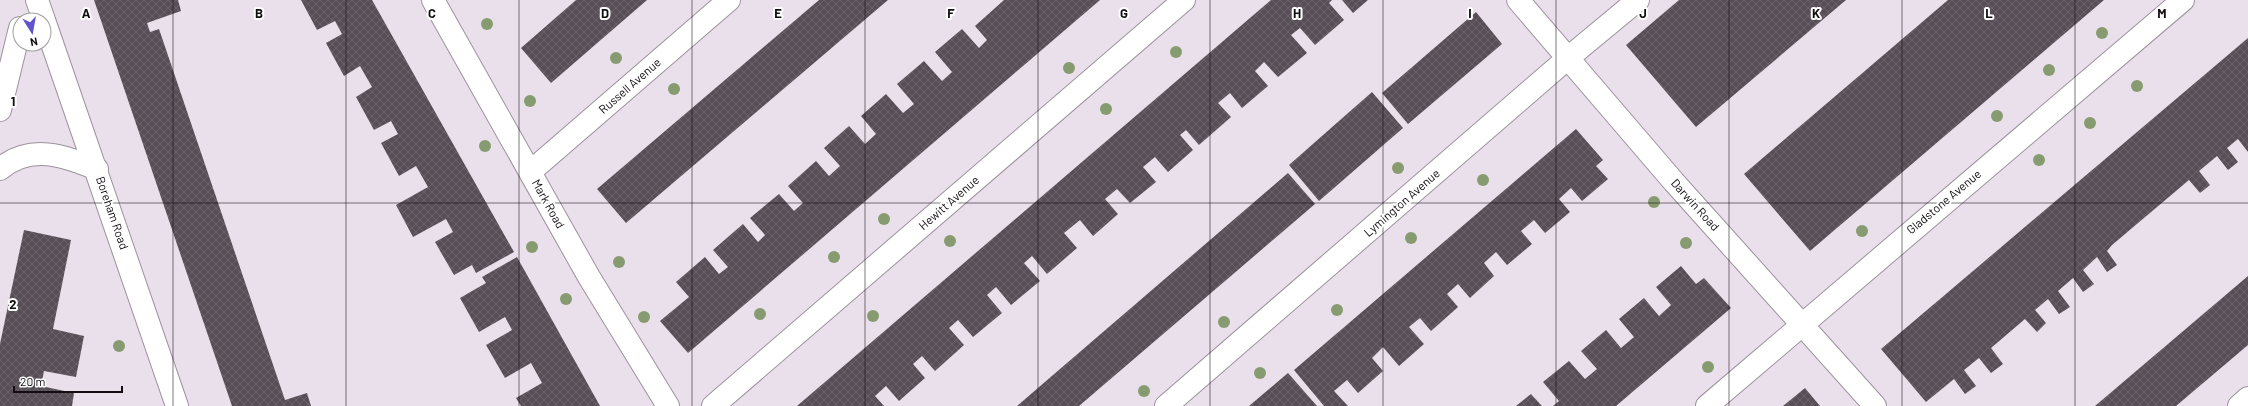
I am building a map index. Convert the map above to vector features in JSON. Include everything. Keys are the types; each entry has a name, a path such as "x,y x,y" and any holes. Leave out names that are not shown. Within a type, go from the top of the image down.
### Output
{"street":[{"path":"24,12 27,0"},
{"name":"Boreham Road","path":"37,0 41,12"},
{"name":"Mark Road","path":"433,0 589,277 668,406"},
{"name":"Russell Avenue","path":"530,172 730,0"},
{"name":"Hewitt Avenue","path":"713,406 1184,0"},
{"name":"Darwin Road","path":"1518,0 1674,182 1875,406"},
{"name":"Lymington Avenue","path":"1166,406 1568,58 1638,0"},
{"name":"Gladstone Avenue","path":"1707,406 2183,0"},
{"name":"Boreham Road","path":"52,43 177,406"},
{"path":"0,110 14,52"},
{"path":"0,169 19,157 48,153 65,157 97,170"},
{"path":"2239,406 2248,398"}],"building":[{"path":"94,0 178,0 181,11 147,23 150,32 159,29 285,400 307,393 311,406 232,406"},
{"path":"301,0 372,0 514,252 476,273 472,265 454,275 435,242 453,232 446,219 413,237 396,205 428,187 416,166 399,176 381,143 398,134 391,121 374,130 356,97 372,87 360,66 344,76 326,43 342,34 335,21 317,30"},
{"path":"576,0 647,0 551,83 521,48"},
{"path":"819,0 888,0 626,223 597,189"},
{"path":"1004,0 1100,0 688,353 660,321 689,297 676,282 705,257 719,274 728,267 713,250 743,224 758,242 765,235 750,218 779,194 794,211 803,203 788,186 816,161 829,176 840,166 824,148 849,126 865,144 876,134 861,116 886,94 903,113 914,104 897,84 924,61 942,81 952,72 935,52 962,29 979,48 987,40 975,26"},
{"path":"1271,0 1332,0 1329,3 1344,20 1315,45 1300,28 1291,35 1307,53 1278,77 1264,62 1255,71 1268,86 1242,108 1230,93 1218,103 1231,117 1199,145 1186,130 1180,135 1193,150 1168,172 1155,157 1143,167 1156,182 1130,203 1117,189 1105,199 1118,214 1093,236 1080,220 1064,233 1077,248 1047,274 1032,256 1024,263 1040,281 1011,305 996,287 987,295 1002,313 973,337 958,320 949,328 964,345 935,371 922,356 913,364 925,378 899,401 886,386 875,396 884,406 797,406"},
{"path":"1342,0 1368,0 1353,13"},
{"path":"1679,0 1846,0 1696,127 1626,45"},
{"path":"1948,0 2104,0 1810,251 1744,174"},
{"path":"1476,12 1502,44 1408,124 1382,93"},
{"path":"2248,38 2248,152 2238,139 2227,148 2238,162 2228,170 2217,156 2199,171 2210,185 2200,193 2189,180 2112,245 2107,251 2117,265 2107,272 2097,257 2083,270 2094,284 2083,292 2073,278 2058,291 2070,307 2059,314 2048,299 2035,310 2046,323 2037,332 2025,319 1991,348 2003,364 1991,373 1979,358 1964,370 1976,386 1965,394 1954,379 1926,402 1881,349"},
{"path":"1372,92 1403,128 1319,201 1289,165"},
{"path":"1576,129 1603,160 1596,166 1608,179 1582,201 1571,188 1559,199 1570,212 1545,233 1534,220 1521,231 1532,244 1507,265 1496,252 1484,263 1494,276 1470,298 1458,284 1447,294 1458,307 1431,331 1420,318 1409,327 1424,344 1399,366 1383,347 1372,358 1383,371 1358,393 1347,380 1334,391 1348,406 1324,406 1294,370"},
{"path":"1288,173 1315,204 1079,406 1017,406"},
{"path":"24,230 71,240 53,329 84,336 76,377 44,371 41,386 74,393 72,406 0,406 0,344"},
{"path":"517,257 600,406 521,406 516,398 542,383 531,363 505,378 486,345 512,330 505,317 479,332 460,298 486,283 482,277"},
{"path":"1681,266 1696,284 1704,278 1731,308 1616,406 1553,406 1559,401 1543,382 1569,361 1585,379 1597,369 1581,351 1606,330 1621,348 1634,337 1619,319 1644,298 1659,316 1671,305 1656,287"},
{"path":"2248,276 2248,345 2176,406 2095,406"},
{"path":"1288,373 1317,406 1249,406"},
{"path":"1805,388 1820,406 1783,406"},
{"path":"1531,394 1542,406 1516,406"}]}
